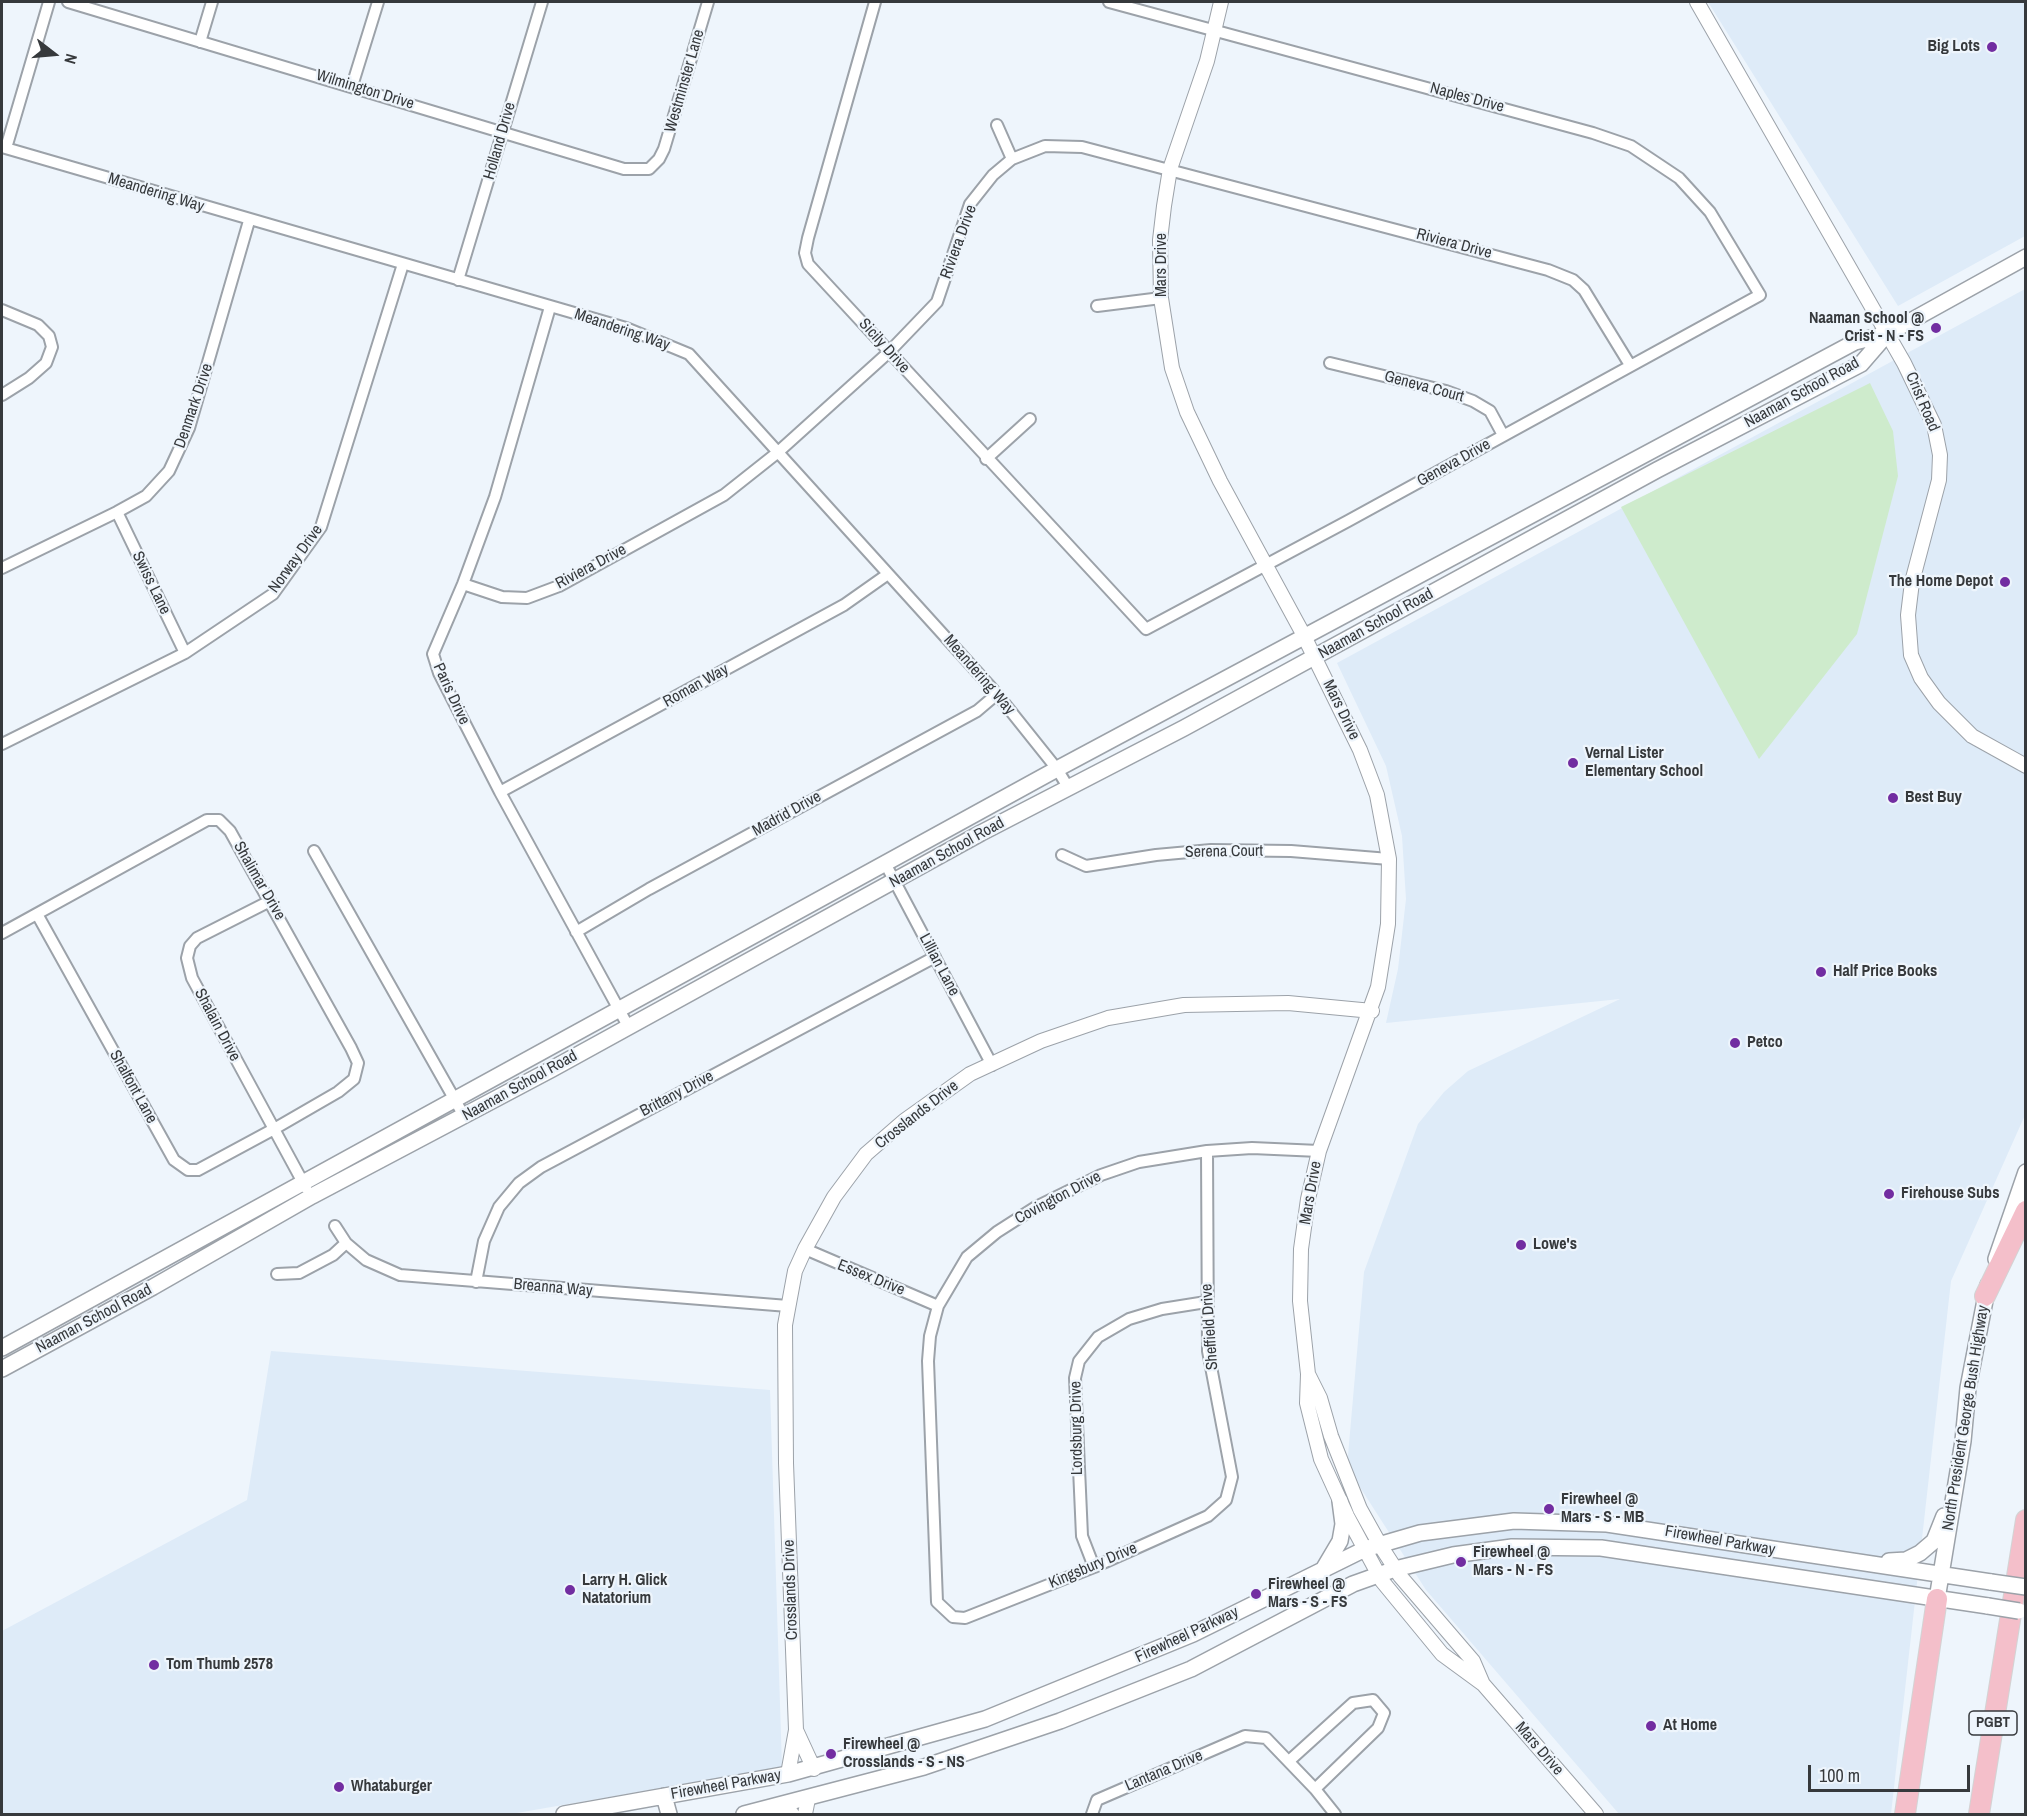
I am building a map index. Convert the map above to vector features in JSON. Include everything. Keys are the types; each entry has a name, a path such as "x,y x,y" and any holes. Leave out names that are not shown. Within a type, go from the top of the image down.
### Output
{"highway":[{"path":"1985,1296 2025,1210"},
{"name":"PGBT","path":"1979,1815 2025,1520"},
{"path":"1905,1815 1937,1599"}],"main road":[{"name":"Naaman School Road","path":"2,1369 153,1287 454,1100 886,865 1057,769 1855,342 1887,334 2025,256"},
{"name":"Naaman School Road","path":"2,1348 74,1306 307,1190 464,1116 1068,787 1315,658 1657,470 1861,363 1887,334"},
{"name":"North President George Bush Highway","path":"1937,1599 1963,1441 1968,1388 1985,1296 2006,1223 2025,1172"},
{"path":"1865,1563 1906,1560 1934,1541 1942,1524 1954,1462 1963,1441"},
{"path":"1321,1572 1340,1541 1343,1524 1340,1501"},
{"name":"Firewheel Parkway","path":"564,1815 813,1769 985,1719 1051,1694 1193,1634 1372,1547 1420,1533 1514,1521 1607,1524 2025,1587"},
{"path":"1601,1548 1607,1524"},
{"name":"Firewheel Parkway","path":"744,1815 924,1767 1060,1721 1191,1669 1324,1599 1378,1574 1453,1555 1512,1548 1601,1548 2025,1612"},
{"path":"664,1796 669,1815"}],"street":[{"path":"4,148 49,2"},
{"name":"Wilmington Drive","path":"68,2 624,169 649,169 659,159"},
{"path":"200,42 212,2"},
{"path":"352,86 378,2"},
{"name":"Holland Drive","path":"458,280 542,2"},
{"name":"Westminster Lane","path":"659,159 708,2"},
{"name":"Sicily Drive","path":"875,2 805,253 808,264 986,459 1146,629"},
{"name":"Naples Drive","path":"1109,2 1593,133 1631,146 1679,178 1710,212 1760,295"},
{"name":"Mars Drive","path":"1221,2 1204,73 1170,169 1160,240 1161,298 1172,368 1187,412 1220,481 1305,638 1369,770 1384,827 1389,859 1388,924 1383,964 1372,1011 1318,1151 1301,1249 1300,1301 1308,1374 1307,1403 1321,1459 1340,1501 1372,1547 1395,1569 1473,1661 1483,1684"},
{"name":"Crist Road","path":"1697,2 1923,398 1934,425 1940,454 1939,480 1912,582 1908,615 1911,655 1921,678 1939,703 1972,736 2025,766"},
{"path":"997,125 1011,159"},
{"name":"Riviera Drive","path":"462,585 502,597 527,598 560,586 724,495 777,453 889,352 938,302 970,204 993,175 1011,159 1045,146 1082,147 1170,169 1499,256 1573,280 1593,302 1630,366"},
{"name":"Meandering Way","path":"4,148 249,221 626,328 689,354 997,694 1057,769 1068,787"},
{"name":"Denmark Drive","path":"2,568 117,512 146,495 169,471 189,428 249,221"},
{"name":"Norway Drive","path":"2,744 185,653 273,594 321,527 403,264"},
{"name":"Geneva Drive","path":"1146,629 1760,295"},
{"path":"1097,306 1161,298"},
{"name":"Paris Drive","path":"550,307 495,497 433,654 439,673 500,792 628,1026"},
{"path":"2,310 38,325 49,336 52,347 46,363 29,378 2,395"},
{"name":"Geneva Court","path":"1330,363 1446,391 1473,401 1490,411 1503,435"},
{"path":"986,459 1030,419"},
{"name":"Swiss Lane","path":"117,512 185,653"},
{"name":"Roman Way","path":"500,792 844,605 888,574"},
{"name":"Madrid Drive","path":"576,932 649,889 977,711 997,694"},
{"name":"Shalimar Drive","path":"2,933 207,820 219,820 230,831 358,1063 354,1079 338,1092 274,1129"},
{"name":"Serena Court","path":"1062,855 1086,866 1156,855 1211,850 1291,852 1389,859"},
{"path":"314,851 464,1116"},
{"name":"Lillian Lane","path":"886,865 992,1065"},
{"name":"Shalain Drive","path":"270,901 197,938 190,946 187,958 192,978 307,1190"},
{"name":"Shalfont Lane","path":"37,914 174,1160 188,1170 198,1170 274,1129"},
{"name":"Brittany Drive","path":"476,1282 484,1241 499,1207 519,1183 542,1167 935,957"},
{"name":"Crosslands Drive","path":"788,1774 796,1730 786,1463 785,1325 795,1271 805,1249 834,1197 866,1154 914,1114 970,1074 1041,1041 1108,1018 1184,1005 1288,1003 1372,1011"},
{"name":"Covington Drive","path":"953,1617 937,1602 928,1361 930,1336 938,1306 967,1257 997,1232 1036,1206 1101,1174 1138,1162 1207,1151 1252,1148 1318,1151"},
{"name":"Sheffield Drive","path":"1207,1151 1208,1351 1232,1477 1226,1500"},
{"name":"Breanna Way","path":"336,1226 346,1243 366,1260 388,1271 476,1282 788,1306"},
{"path":"277,1274 299,1273 333,1255 346,1243"},
{"name":"Essex Drive","path":"805,1249 938,1306"},
{"name":"Lordsburg Drive","path":"1094,1567 1082,1536 1075,1378 1079,1361 1098,1337 1129,1319 1162,1309 1206,1302"},
{"name":"Mars Drive","path":"1308,1374 1320,1398 1331,1436 1360,1509 1378,1574 1442,1654 1483,1684 1596,1815"},
{"name":"Kingsbury Drive","path":"953,1617 965,1618 1094,1567 1208,1516 1226,1500"},
{"path":"1315,1789 1378,1728 1384,1713 1373,1700 1353,1703 1289,1761 1335,1815"},
{"name":"Crosslands Drive","path":"796,1730 813,1769"},
{"name":"Lantana Drive","path":"1092,1815 1097,1800 1245,1736 1266,1738 1289,1761"},
{"path":"805,1815 807,1799"},
{"path":"778,1806 789,1810 792,1815"}],"shaded area":[{"path":"1708,2 2025,2 2025,236 1898,306"},
{"path":"2025,289 2025,1115 1951,1281 1891,1814 1619,1814 1426,1590 1347,1467 1364,1272 1418,1124 1444,1092 1468,1071 1620,999 1386,1023 1398,969 1406,899 1402,836 1386,766 1337,663"},
{"name":"Larry H. Glick Natatorium","path":"271,1351 770,1390 782,1767 511,1814 3,1814 2,1631 247,1500"}],"green space":[{"path":"1870,383 1893,431 1898,476 1857,634 1759,759 1621,507"}],"place":[{"name":"Big Lots","path":"1992,47"},
{"name":"Naaman School @ Crist - N - FS","path":"1936,328"},
{"name":"The Home Depot","path":"2005,582"},
{"name":"Vernal Lister Elementary School","path":"1573,763"},
{"name":"Best Buy","path":"1893,798"},
{"name":"Half Price Books","path":"1821,972"},
{"name":"Petco","path":"1735,1043"},
{"name":"Firehouse Subs","path":"1889,1194"},
{"name":"Lowe's","path":"1521,1245"},
{"name":"Firewheel @ Mars - S - MB","path":"1549,1509"},
{"name":"Firewheel @ Mars - N - FS","path":"1461,1562"},
{"name":"Larry H. Glick Natatorium","path":"570,1590"},
{"name":"Firewheel @ Mars - S - FS","path":"1256,1594"},
{"name":"Tom Thumb 2578","path":"154,1665"},
{"name":"At Home","path":"1651,1726"},
{"name":"Firewheel @ Crosslands - S - NS","path":"831,1754"},
{"name":"Whataburger","path":"339,1787"}]}
